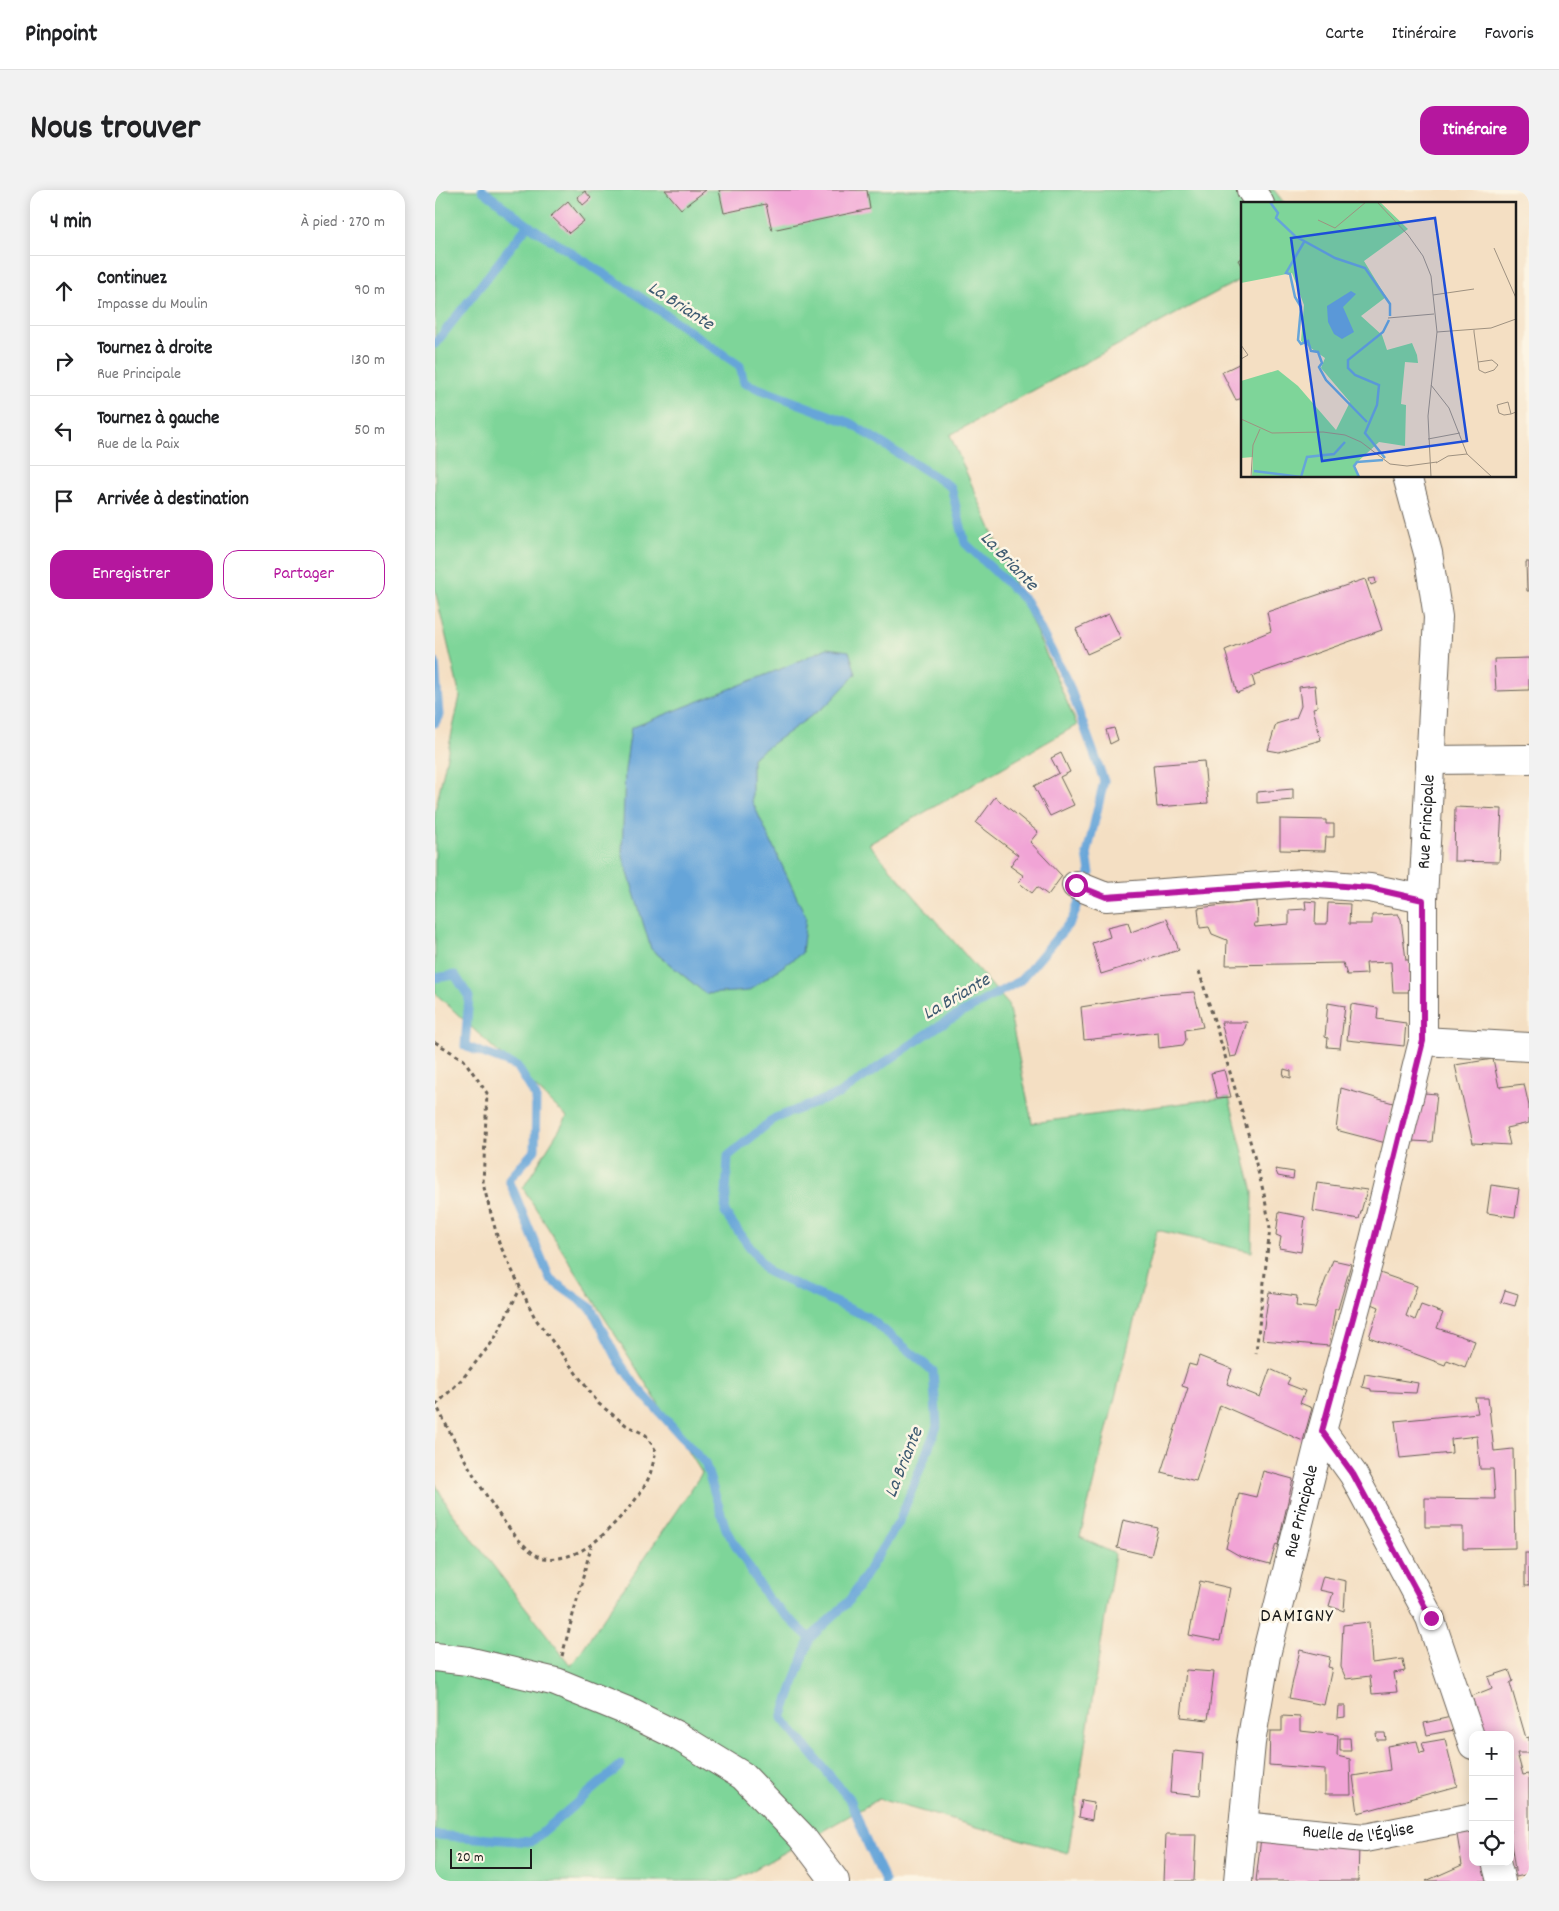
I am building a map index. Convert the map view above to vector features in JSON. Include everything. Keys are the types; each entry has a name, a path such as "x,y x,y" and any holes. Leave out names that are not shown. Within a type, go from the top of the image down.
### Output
{"street":[{"path":"1251,190 1259,202"},
{"name":"Rue Principale","path":"1238,1881 1251,1743 1266,1655 1322,1431 1370,1256 1423,1041 1423,900 1438,617 1428,553 1408,478"},
{"name":"Rue Principale","path":"1430,760 1529,758"},
{"path":"1076,885 1106,897 1305,883 1370,888 1423,900"},
{"path":"1423,1041 1529,1047"},
{"path":"1322,1431 1353,1474 1431,1618 1469,1733"},
{"path":"435,1657 468,1662 556,1682 627,1711 676,1735 743,1776 801,1836 835,1881"},
{"name":"Ruelle de l'Église","path":"1243,1826 1365,1838 1469,1818"},
{"path":"1497,1866 1501,1881"}],"path":[{"path":"1199,972 1244,1118 1264,1194 1270,1228 1256,1353"},
{"path":"435,1042 464,1060 487,1093 483,1184 499,1243 521,1288 535,1318 599,1404 627,1425 646,1435 656,1451 649,1477 622,1516 591,1546 568,1557 543,1558 528,1550 479,1486 436,1403 463,1378 494,1340 521,1288"},
{"path":"556,1682 591,1546"}],"green space":[{"path":"435,190 1274,190 1283,202 1241,202 1241,279 950,435 1077,725 869,844 1008,1004 1032,1123 1229,1097 1253,1192 1252,1252 1157,1230 1080,1537 1115,1554 1068,1853 879,1799 734,1881 435,1881 435,1483 450,1510 571,1666 702,1473 523,1188 567,1117 435,993 435,811 460,696 435,590"}],"water":[{"path":"827,648 849,651 856,674 828,704 752,758 752,801 806,917 802,953 748,991 706,994 651,949 622,853 625,770 631,728 783,668"}],"building":[{"path":"665,190 706,190 681,209"},
{"path":"719,190 867,190 870,209 772,230 766,204 724,213"},
{"path":"585,191 591,198 583,205 577,197"},
{"path":"568,201 584,221 569,233 551,216"},
{"path":"1241,363 1241,399 1236,400 1222,372"},
{"path":"1526,562 1529,562 1529,591 1527,591"},
{"path":"1375,578 1376,583 1371,585 1369,579"},
{"path":"1365,579 1382,630 1252,676 1255,686 1237,693 1225,650 1271,631 1267,612"},
{"path":"1109,614 1121,639 1087,654 1076,629"},
{"path":"1529,658 1529,690 1496,691 1494,659"},
{"path":"1315,685 1317,707 1313,708 1321,740 1279,752 1268,750 1276,724 1296,718 1301,706 1299,687"},
{"path":"1114,728 1118,740 1110,744 1106,730"},
{"path":"1061,753 1070,772 1060,777 1074,805 1050,816 1034,786 1059,773 1051,758"},
{"path":"1204,761 1208,803 1157,807 1153,765"},
{"path":"1293,789 1293,800 1257,803 1257,792"},
{"path":"995,797 1038,832 1030,842 1062,876 1048,895 1037,887 1032,893 1018,882 1024,876 1010,866 1018,855 976,823"},
{"path":"1455,807 1502,809 1499,862 1454,861"},
{"path":"1280,819 1326,820 1326,824 1334,824 1334,837 1326,837 1325,851 1280,850"},
{"path":"1257,901 1258,923 1254,923 1255,927 1289,924 1289,910 1306,909 1305,901 1316,902 1315,924 1327,924 1328,903 1350,904 1349,924 1372,924 1372,915 1398,914 1401,919 1406,960 1409,960 1411,992 1393,992 1391,962 1366,963 1367,974 1347,975 1343,963 1226,965 1227,940 1212,934 1209,927 1200,928 1198,908"},
{"path":"1167,919 1179,950 1101,974 1092,943 1110,937 1107,927 1128,922 1131,932"},
{"path":"1194,992 1203,1027 1185,1030 1186,1040 1183,1045 1159,1048 1158,1032 1084,1040 1081,1007 1154,995"},
{"path":"1328,1003 1345,1006 1340,1048 1327,1047 1328,1038 1325,1037"},
{"path":"1351,1004 1378,1008 1377,1019 1406,1023 1404,1046 1347,1040"},
{"path":"1221,1022 1247,1022 1236,1056 1230,1057"},
{"path":"1493,1059 1499,1087 1524,1084 1529,1106 1529,1123 1506,1128 1510,1145 1473,1143 1455,1065"},
{"path":"1284,1069 1291,1071 1291,1078 1283,1076"},
{"path":"1224,1070 1231,1097 1217,1098 1211,1073"},
{"path":"1341,1088 1393,1103 1386,1143 1336,1130"},
{"path":"1424,1093 1437,1094 1432,1142 1412,1141"},
{"path":"1275,1169 1294,1172 1293,1179 1278,1176"},
{"path":"1317,1183 1367,1190 1359,1219 1313,1211"},
{"path":"1491,1185 1519,1189 1515,1217 1487,1213"},
{"path":"1279,1212 1305,1217 1301,1252 1279,1248 1281,1237 1276,1235"},
{"path":"1333,1260 1351,1264 1338,1309 1335,1309 1329,1346 1262,1340 1269,1292 1297,1296 1296,1306 1315,1308"},
{"path":"1374,1271 1417,1286 1406,1316 1415,1320 1421,1305 1443,1313 1437,1328 1475,1341 1465,1367 1447,1360 1445,1365 1369,1337 1379,1307 1367,1302"},
{"path":"1505,1290 1518,1294 1515,1306 1501,1302"},
{"path":"1199,1356 1232,1369 1227,1384 1260,1397 1270,1369 1290,1378 1287,1384 1305,1391 1300,1403 1312,1408 1303,1441 1220,1405 1196,1481 1161,1472 1188,1388 1182,1386 1189,1364 1196,1366"},
{"path":"1365,1374 1418,1383 1416,1393 1371,1391 1371,1389 1362,1387"},
{"path":"1475,1398 1488,1398 1494,1451 1513,1449 1515,1548 1463,1549 1463,1527 1425,1527 1425,1498 1495,1499 1493,1469 1480,1469 1477,1436 1451,1439 1452,1453 1400,1458 1395,1421 1478,1413"},
{"path":"1263,1471 1293,1479 1278,1545 1276,1544 1270,1564 1240,1556 1226,1548 1239,1493 1256,1497"},
{"path":"1123,1520 1158,1528 1151,1556 1117,1548"},
{"path":"1525,1553 1529,1553 1529,1586 1525,1586"},
{"path":"1323,1576 1346,1581 1344,1611 1329,1606 1333,1593 1319,1590"},
{"path":"1200,1581 1230,1588 1220,1641 1189,1635"},
{"path":"1369,1622 1372,1663 1403,1659 1405,1671 1394,1673 1397,1692 1372,1694 1370,1676 1346,1679 1341,1667 1343,1625"},
{"path":"1300,1650 1330,1657 1328,1667 1332,1668 1324,1705 1289,1698"},
{"path":"1186,1670 1214,1672 1208,1720 1181,1717"},
{"path":"1509,1670 1513,1681 1510,1683 1526,1738 1529,1737 1529,1753 1517,1753 1523,1775 1528,1774 1529,1778 1529,1874 1516,1877 1514,1863 1514,1731 1482,1731 1472,1696 1492,1688 1488,1677"},
{"path":"1338,1706 1345,1706 1345,1717 1337,1718"},
{"path":"1282,1716 1300,1717 1300,1731 1338,1735 1337,1756 1350,1759 1351,1794 1325,1794 1325,1769 1269,1765 1270,1731 1282,1731"},
{"path":"1451,1717 1454,1730 1427,1735 1424,1723"},
{"path":"1376,1733 1385,1733 1386,1740 1377,1740"},
{"path":"1340,1738 1350,1738 1351,1751 1340,1751"},
{"path":"1445,1739 1457,1786 1358,1813 1353,1776 1390,1770 1387,1746 1417,1741 1420,1753 1425,1752 1422,1743"},
{"path":"1173,1751 1203,1754 1200,1796 1170,1793"},
{"path":"1082,1800 1094,1802 1092,1820 1079,1817"},
{"path":"1469,1827 1469,1866 1486,1866 1489,1881 1426,1881 1462,1865 1456,1829"},
{"path":"1166,1834 1196,1834 1194,1881 1164,1881"},
{"path":"1261,1837 1359,1844 1358,1881 1256,1881"}],"waterway":[{"name":"La Briante","path":"482,190 528,225 640,297 740,366 744,383 850,423 951,487 965,543 1026,601 1069,685 1104,781 1087,854 1090,873 1072,920 1021,980 940,1025 839,1094 775,1118 728,1156 725,1213 768,1272 868,1317 933,1371 937,1426 899,1522 849,1601 810,1638 782,1718 851,1801 867,1843 885,1881"},
{"path":"435,344 528,225"},
{"path":"435,662 439,715 435,723"},
{"path":"435,978 455,975 469,997 465,1046 517,1066 536,1097 535,1150 509,1180 550,1279 591,1308 618,1360 636,1386 705,1463 726,1529 768,1599 810,1638"},
{"path":"435,1835 531,1842 621,1765"}],"district":[{"name":"DAMIGNY","path":"1297,1617"}],"route":[{"path":"1076,885 1106,897 1305,883 1370,888 1423,900 1423,1041 1370,1256 1322,1431 1353,1474 1431,1618"}]}
